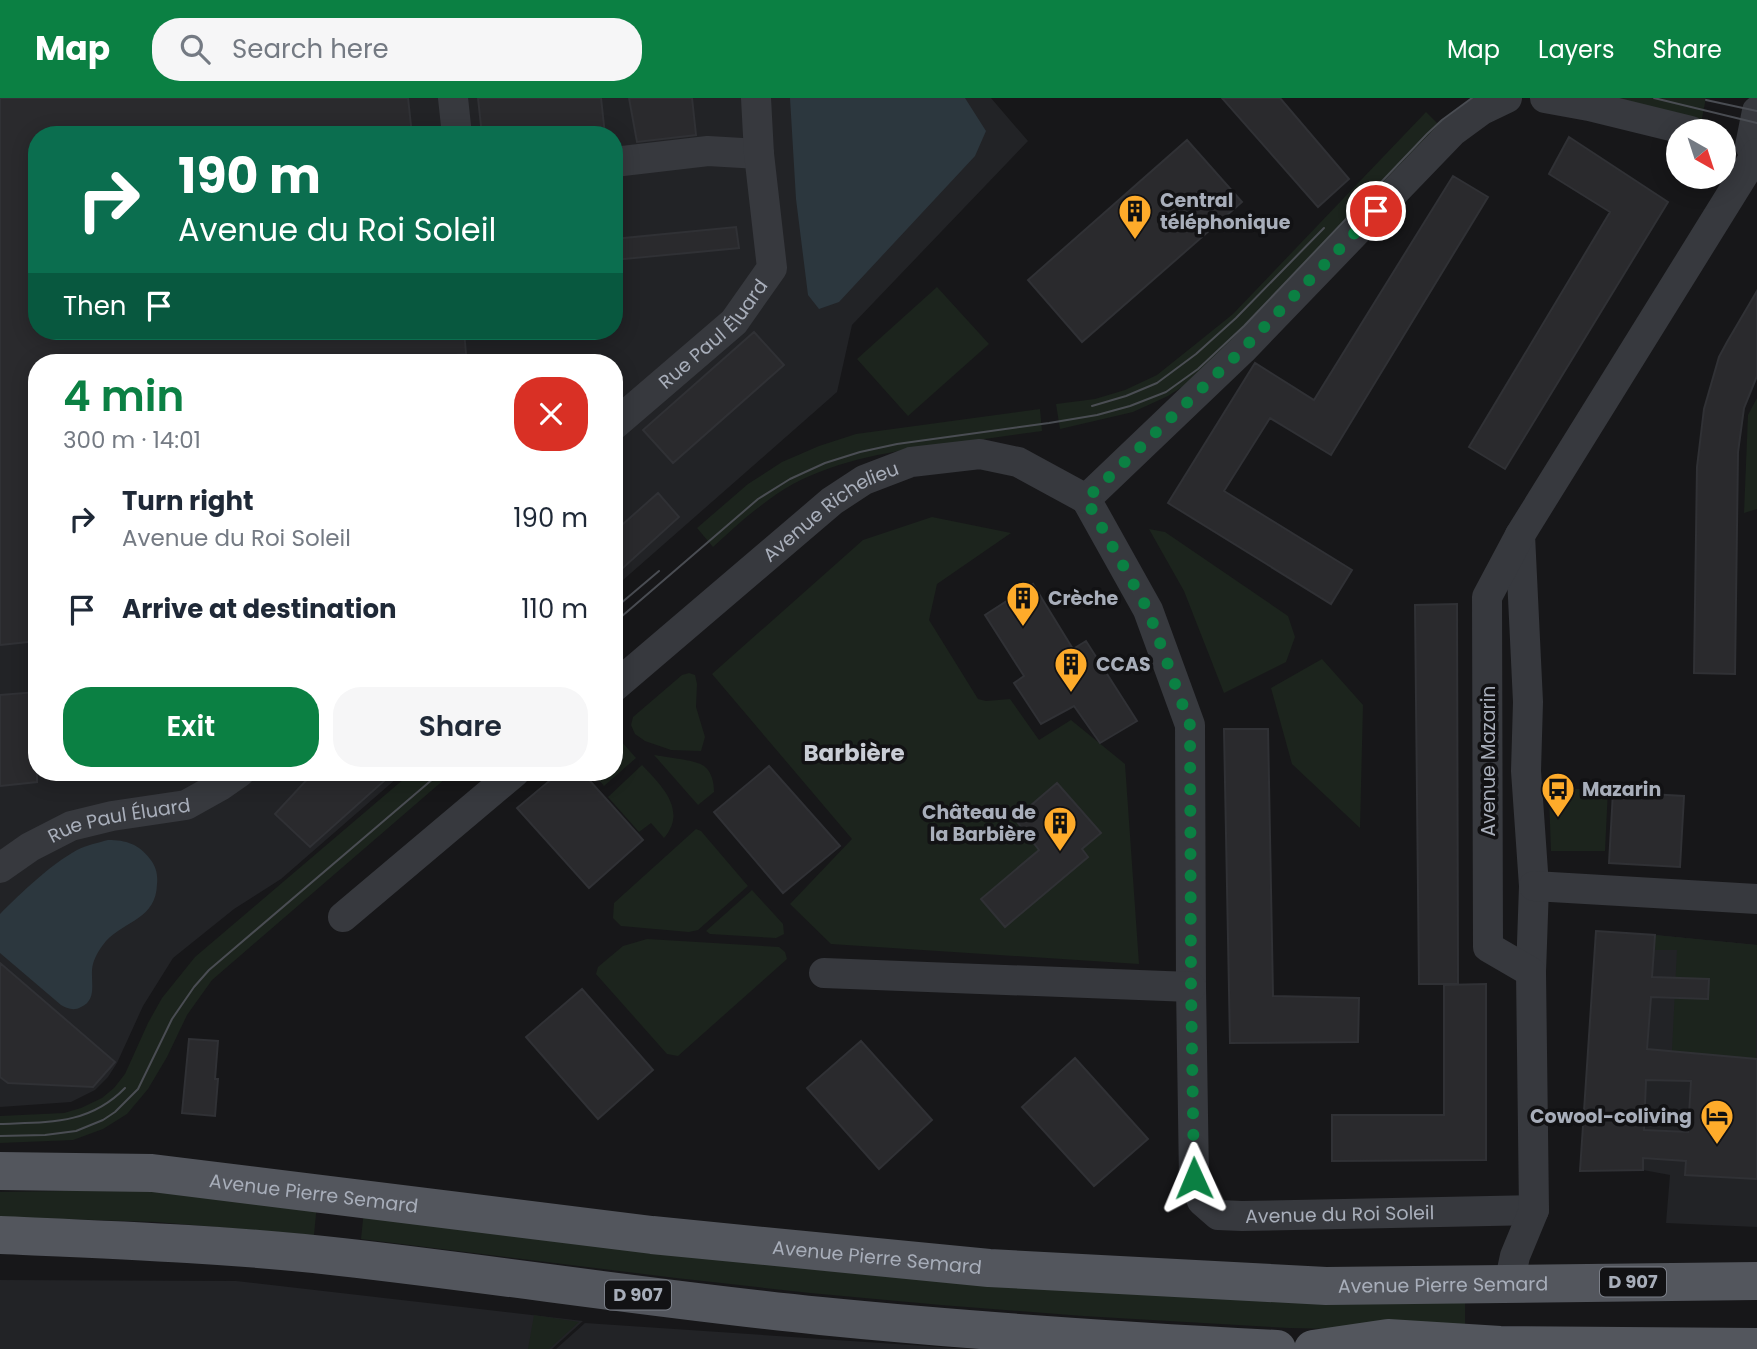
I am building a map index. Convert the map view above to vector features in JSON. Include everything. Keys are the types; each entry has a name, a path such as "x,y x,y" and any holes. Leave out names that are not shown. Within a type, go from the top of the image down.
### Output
{"main road":[{"name":"Avenue Pierre Semard","path":"0,1171 152,1174 652,1235 989,1268 1326,1286 1757,1281"},
{"name":"D 907","path":"0,1235 217,1246 339,1257 820,1316 988,1331 1277,1349"},
{"path":"1313,1349 1388,1338 1604,1323 1757,1321"},
{"path":"1388,1338 1500,1345 1757,1348"}],"street":[{"path":"453,98 456,126"},
{"name":"Rue Paul Éluard","path":"623,417 734,322 772,268 759,154 756,98"},
{"path":"1086,499 1242,350 1452,132 1482,110 1507,98"},
{"path":"1545,98 1666,125"},
{"path":"1747,147 1757,111"},
{"name":"Avenue Mazarin","path":"1531,972 1488,947 1487,597 1520,535 1747,147"},
{"path":"623,161 708,150 759,154"},
{"name":"Avenue Richelieu","path":"623,679 832,501 864,480 911,462 980,454 1018,462 1086,499"},
{"name":"Avenue du Roi Soleil","path":"1086,499 1148,610 1190,725 1194,1178 1202,1201 1217,1215 1242,1216 1534,1210"},
{"name":"Avenue Mazarin","path":"1510,1284 1516,1255 1534,1210 1531,972 1534,886 1525,771 1528,702 1520,535"},
{"name":"Rue Paul Éluard","path":"0,868 30,847 71,826 112,816 186,805 227,781"},
{"path":"343,917 504,781"},
{"path":"1534,886 1757,899"},
{"path":"824,973 1191,987"}],"shaded area":[{"path":"0,98 991,98 1028,141 852,325 837,392 623,580 623,354 28,354 28,781 394,781 281,879 234,909 173,958 143,1006 108,1077 95,1090 71,1102 0,1107"},
{"path":"790,98 965,98 986,131 975,156 839,302 819,309 808,295 796,199"},
{"path":"1602,98 1706,98 1702,119 1685,119"},
{"path":"1426,112 1444,130 1202,374 1168,396 1133,412 1060,429 1056,404 1095,399 1125,390 1157,375 1233,314"},
{"path":"937,287 989,344 908,416 857,359"},
{"path":"1757,398 1757,509 1744,513 1748,415"},
{"path":"1040,409 1042,431 887,453 848,462 811,475 771,498 713,547 697,528 748,484 782,462 819,446 856,434"},
{"path":"932,517 1011,533 937,584 929,620 978,699 1010,699 1039,740 1071,720 1125,764 1139,964 831,944 790,904 852,839 712,674 863,540"},
{"path":"1149,529 1165,532 1288,616 1295,637 1286,662 1224,693 1184,591"},
{"path":"1322,659 1363,705 1360,828 1292,764 1271,688"},
{"path":"682,675 695,675 697,684 696,707 705,737 701,751 671,750 645,741 635,734 631,725 633,717"},
{"path":"623,743 636,758 623,769"},
{"path":"654,755 688,760 704,766 712,778 714,792 698,805"},
{"path":"642,765 664,790 673,808 671,828 664,838 651,823 639,832 608,797"},
{"path":"401,781 443,781 212,980 187,1015 148,1089 127,1114 103,1129 73,1140 0,1143 0,1116 64,1113 102,1098 114,1088 125,1074 162,998 195,957"},
{"path":"1564,789 1608,789 1605,851 1551,851 1549,796"},
{"path":"696,829 701,831 748,886 698,930 689,932 621,926 613,918 614,903"},
{"path":"108,840 132,844 146,854 156,871 155,896 146,912 114,934 102,946 93,964 90,999 81,1007 71,1009 61,1005 0,953 0,914 37,879 67,856"},
{"path":"752,890 783,924 784,934 776,938 710,934 706,931"},
{"path":"1596,931 1757,945 1757,1227 1666,1223 1670,1175 1643,1170 1580,1171"},
{"path":"1655,935 1757,945 1756,1059 1672,1051 1677,950 1654,950"},
{"path":"647,939 779,947 785,952 787,959 678,1056 667,1054 596,974 598,967 623,946"},
{"path":"156,1191 317,1204 314,1235 156,1222 0,1217 0,1192"},
{"path":"364,1210 1465,1302 1465,1326 1383,1330 1289,1328 1083,1316 810,1293 361,1239"},
{"path":"0,1280 236,1281 583,1321 552,1349 0,1349"},
{"path":"534,1315 579,1322 549,1349 528,1349"},
{"path":"585,1323 970,1349 556,1349"}],"building":[{"path":"0,98 408,98 411,126 28,126 28,340 465,340 466,354 28,354 28,642 0,645"},
{"path":"478,98 601,98 604,126 481,126"},
{"path":"629,98 692,98 696,135 637,142"},
{"path":"1222,98 1280,98 1349,179 1318,207"},
{"path":"1569,137 1668,202 1505,469 1469,447 1610,212 1549,174"},
{"name":"Central téléphonique","path":"1187,140 1242,202 1082,342 1028,280"},
{"path":"1453,176 1488,197 1331,455 1270,418 1224,491 1352,570 1331,604 1168,503 1255,363 1314,400"},
{"path":"736,227 739,248 623,259 623,238"},
{"path":"1757,291 1757,376 1744,408 1738,452 1735,674 1694,673 1697,467 1704,409 1719,357"},
{"path":"754,332 784,365 673,463 643,430"},
{"path":"658,493 679,517 623,568 623,524"},
{"path":"1033,584 1073,649 1086,641 1137,721 1100,743 1074,706 1041,724 1014,683 1024,676 985,615"},
{"path":"1457,604 1458,984 1419,984 1415,605"},
{"path":"28,693 28,781 37,782 0,786 0,695"},
{"path":"1224,729 1268,729 1273,996 1359,998 1358,1042 1230,1043"},
{"path":"769,766 840,846 783,893 714,812"},
{"path":"306,781 384,781 310,847 275,814"},
{"path":"549,781 590,781 643,840 589,888 517,808"},
{"name":"Château de la Barbière","path":"1057,783 1101,833 1082,849 1088,857 1005,927 981,899 1039,850 1015,819"},
{"path":"1613,792 1684,796 1680,867 1609,863"},
{"path":"1596,931 1655,935 1652,977 1709,979 1708,999 1651,997 1647,1049 1757,1059 1757,1179 1685,1175 1686,1161 1643,1158 1643,1170 1580,1171","holes":["1646,1080 1691,1081 1688,1132 1644,1130"]},
{"path":"0,963 115,1062 93,1087 8,1083 0,1077"},
{"path":"1486,984 1486,1160 1332,1161 1332,1115 1444,1115 1444,985"},
{"path":"582,989 653,1070 598,1119 526,1037"},
{"path":"189,1039 218,1041 215,1116 182,1113"},
{"path":"861,1041 932,1120 879,1169 807,1088"},
{"path":"1075,1058 1148,1139 1094,1186 1022,1107"}],"tram line":[{"path":"623,615 758,499 790,479 825,463 897,444 1097,415 1166,392 1198,369 1244,326 1427,134 1472,98"},
{"path":"1654,98 1757,123"},
{"path":"1706,100 1757,111"},
{"path":"1092,406 1157,383 1196,354 1236,318 1324,228"},
{"path":"623,601 659,571"},
{"path":"0,1136 76,1131 115,1112 138,1089 172,1019 209,970 430,781"},
{"path":"0,1124 51,1121 82,1115 97,1109 125,1088"}],"place":[{"name":"Central téléphonique","path":"1135,241"},
{"name":"Crèche","path":"1023,628"},
{"name":"CCAS","path":"1071,694"},
{"name":"Mazarin","path":"1558,819"},
{"name":"Château de la Barbière","path":"1060,853"},
{"name":"Cowool-coliving","path":"1717,1146"}],"district":[{"name":"Barbière","path":"854,753"}],"route":[{"path":"1194,1178 1190,725 1148,610 1086,499 1242,350 1376,211"}]}
